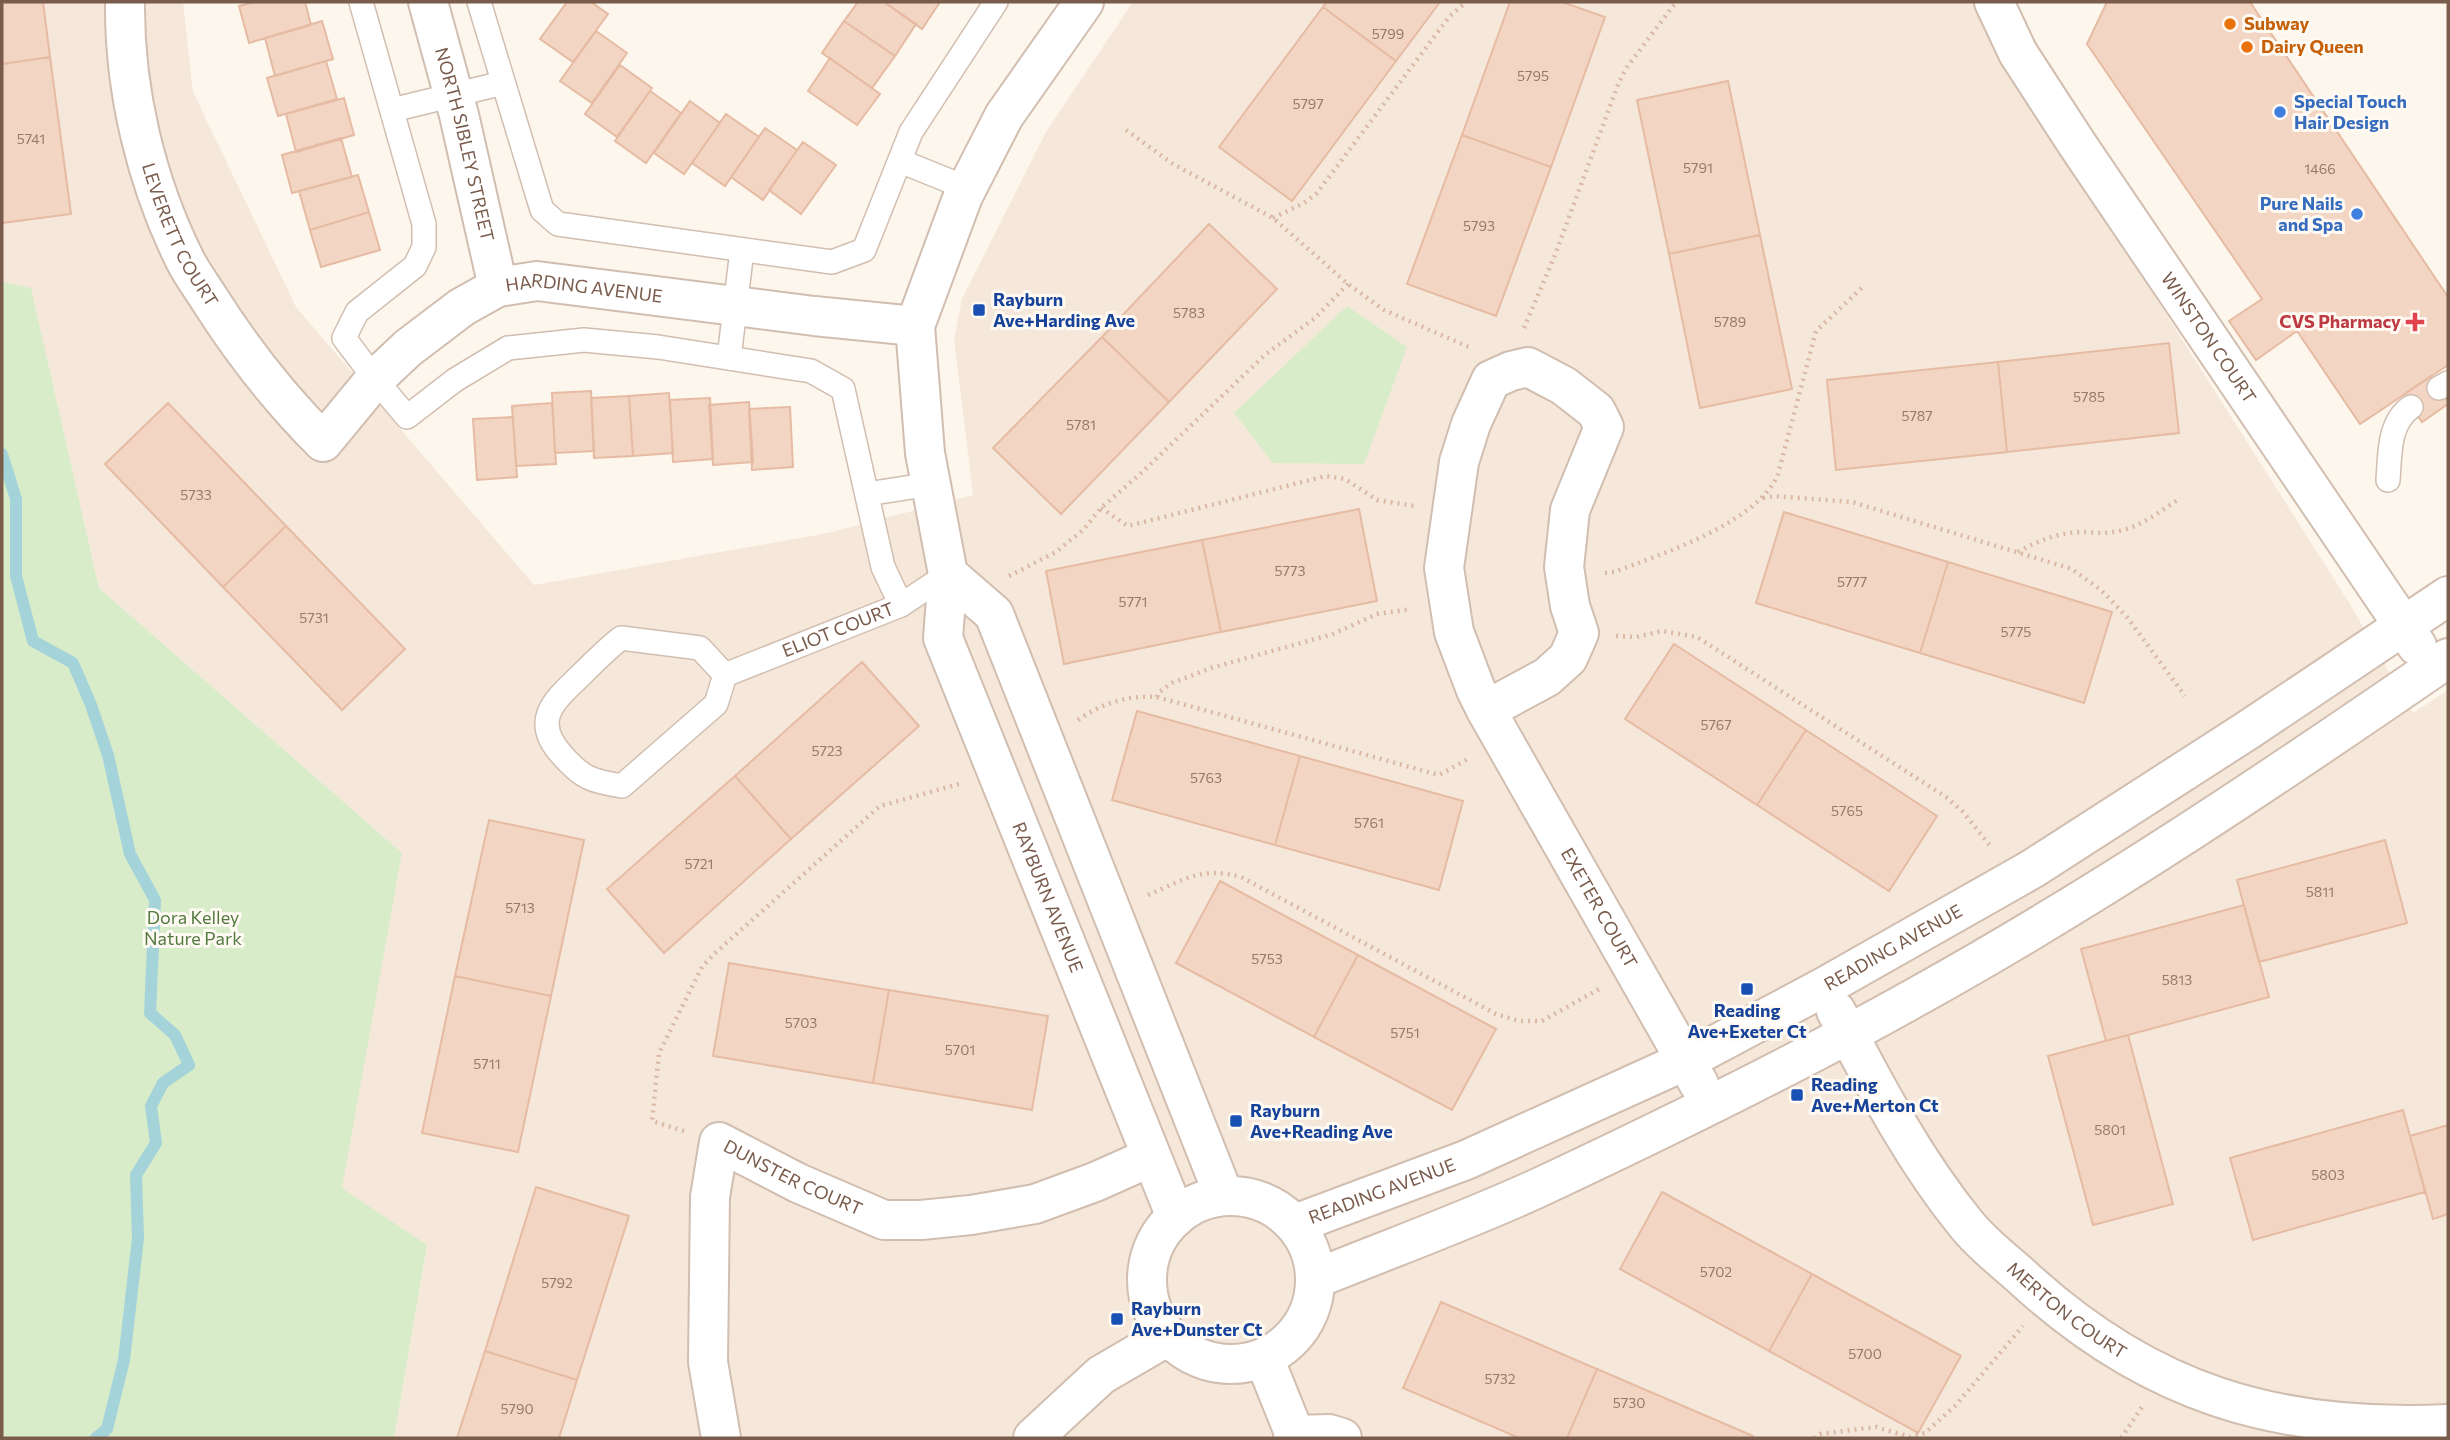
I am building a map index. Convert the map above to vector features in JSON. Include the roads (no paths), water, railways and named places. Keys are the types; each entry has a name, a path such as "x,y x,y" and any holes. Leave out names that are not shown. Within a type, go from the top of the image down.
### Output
{"street":[{"name":"LEVERETT COURT","path":"125,2 132,95 144,147 162,207 185,261 233,337 271,386 314,433"},
{"name":"NORTH SIBLEY STREET","path":"428,2 454,95 498,288"},
{"name":"RAYBURN AVENUE","path":"1084,2 1004,116 967,188 915,326 930,484 957,582 943,638 1176,1217"},
{"name":"WINSTON COURT","path":"1994,2 2018,53 2070,132 2404,626 2440,663"},
{"name":"HARDING AVENUE","path":"314,433 323,442 375,379 408,348 461,307 498,288 537,281 915,326"},
{"name":"EXETER COURT","path":"1495,724 1569,658 1579,633 1570,606 1564,567 1570,510 1604,427 1596,411 1564,386 1528,368 1511,371 1491,380 1471,424 1459,462 1444,568 1454,632 1476,690 1495,724 1633,968 1687,1060 1710,1104"},
{"path":"957,582 994,614 1224,1196"},
{"name":"READING AVENUE","path":"1295,1224 1466,1160 1687,1060 1824,987 2011,881 2248,730 2448,596"},
{"path":"1315,1279 1536,1189 1710,1104 1919,996 2123,874 2284,771 2440,663"},
{"name":"MERTON COURT","path":"1824,987 1907,1142 1967,1226 2045,1298 2125,1356 2194,1390 2248,1408 2318,1420 2413,1426 2448,1424"},
{"name":"DUNSTER COURT","path":"721,1438 708,1362 710,1197 719,1142 798,1184 884,1220 921,1220 971,1215 1035,1204 1095,1182 1151,1157"},
{"path":"1224,1196 1251,1198 1275,1208 1295,1224 1309,1247 1315,1279 1314,1299 1304,1324 1287,1344 1265,1358 1239,1365 1212,1363 1188,1353 1168,1336 1153,1314 1147,1288 1149,1262 1159,1237 1176,1217 1198,1203 1224,1196"},
{"path":"1033,1438 1101,1375 1168,1336"},
{"path":"1265,1358 1294,1437 1329,1434 1342,1438"}],"lane":[{"path":"360,2 424,224 424,247 415,265 357,312 344,338 407,417 455,380 508,348 584,340 658,347 811,371 843,388 883,567 901,605"},
{"path":"479,2 542,210 558,224 832,262 864,250 911,132 996,2"},
{"path":"392,110 503,83"},
{"path":"900,161 967,188"},
{"path":"729,358 742,250"},
{"path":"2388,480 2392,436 2402,413 2411,407"},
{"path":"867,494 930,484"},
{"name":"ELIOT COURT","path":"725,675 957,582"},
{"path":"621,638 700,648 725,675 716,704 622,786 601,783 579,774 550,742 547,723 553,703 621,638"}],"waterway":[{"path":"2,454 16,499 16,576 33,641 73,663 91,705 108,755 130,854 155,900 150,1013 175,1035 189,1065 163,1083 151,1106 156,1143 136,1175 138,1238 124,1360 107,1429 96,1438"}],"place":[{"name":"Subway","path":"2230,24"},
{"name":"Dairy Queen","path":"2247,47"},
{"name":"Special Touch Hair Design","path":"2280,112"},
{"name":"Pure Nails and Spa","path":"2357,214"},
{"name":"Rayburn Ave+Harding Ave","path":"979,310"},
{"name":"CVS Pharmacy","path":"2415,322"},
{"name":"Reading Ave+Exeter Ct","path":"1747,989"},
{"name":"Reading Ave+Merton Ct","path":"1797,1095"},
{"name":"Rayburn Ave+Reading Ave","path":"1236,1121"},
{"name":"Rayburn Ave+Dunster Ct","path":"1117,1319"}],"park label":[{"name":"Dora Kelley Nature Park","path":"193,928"}]}
